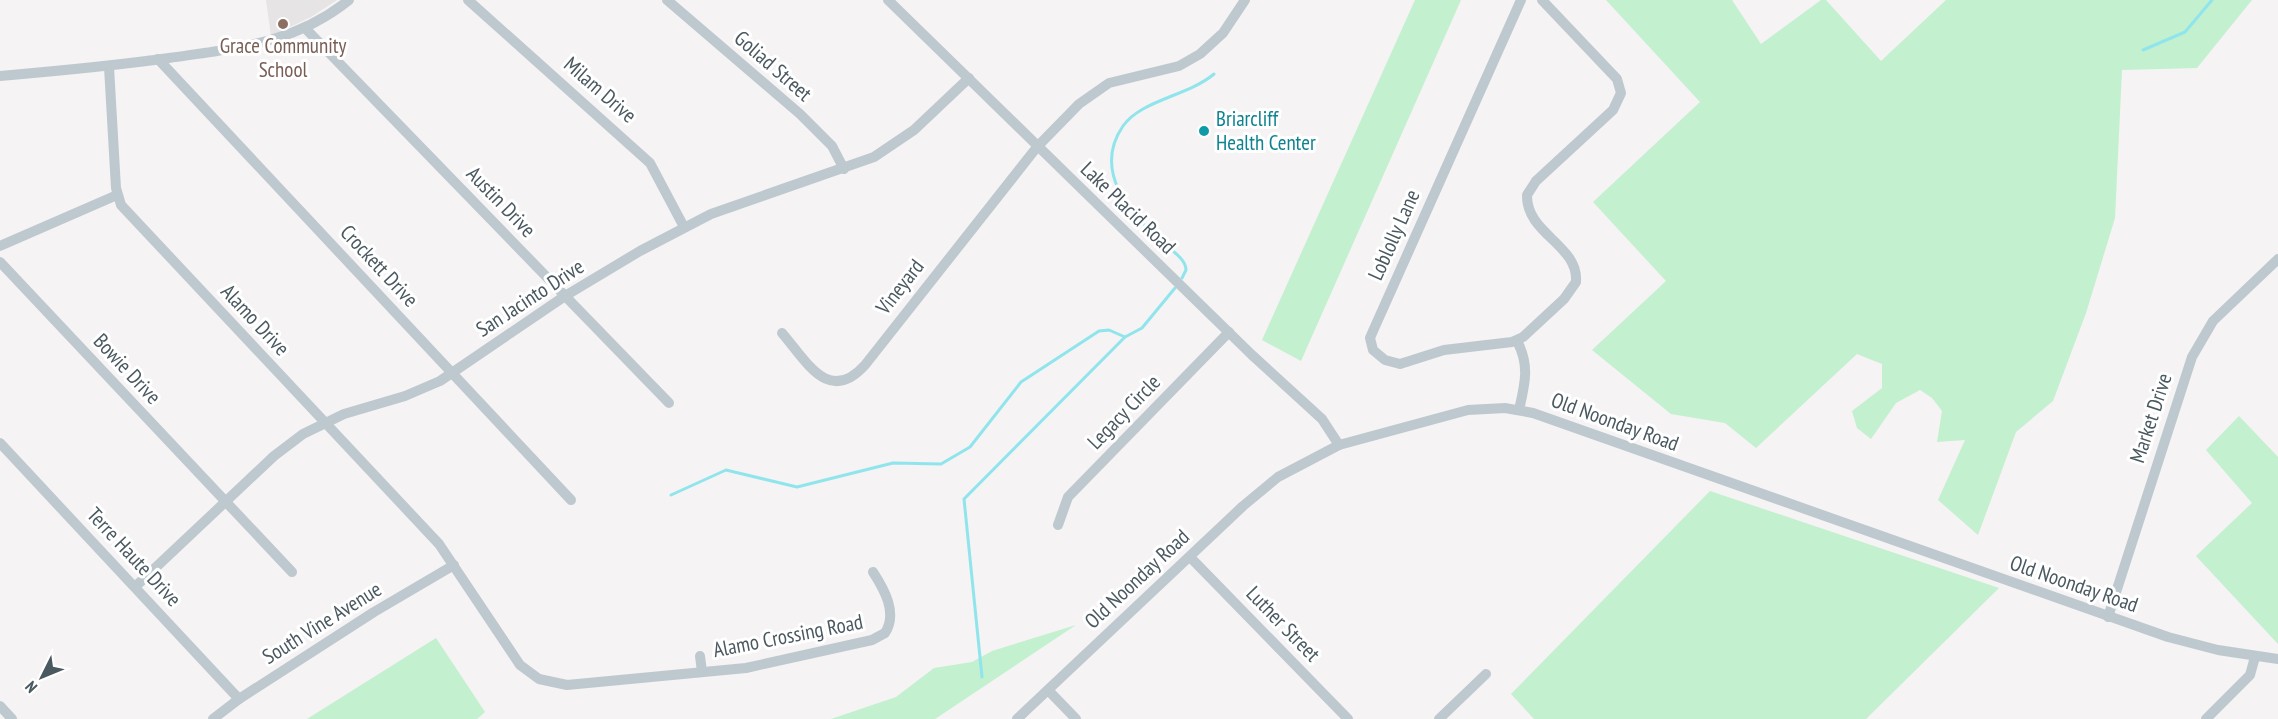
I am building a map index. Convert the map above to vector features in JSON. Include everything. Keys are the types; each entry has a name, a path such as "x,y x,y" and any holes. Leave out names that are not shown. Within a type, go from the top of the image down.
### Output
{"street":[{"path":"0,76 109,67 261,44 306,28 349,0"},
{"name":"Milam Drive","path":"468,0 650,163 684,227"},
{"name":"Goliad Street","path":"667,0 800,114 832,147 844,170"},
{"name":"Lake Placid Road","path":"888,0 1037,147 1322,419 1339,445"},
{"path":"1037,147 1087,97 1101,87 1179,66 1200,54 1223,33 1245,0"},
{"name":"Loblolly Lane","path":"1516,341 1444,350 1400,364 1392,363 1377,355 1370,338 1521,0"},
{"path":"1519,410 1527,374 1524,357 1516,341 1564,299 1576,282 1573,264 1530,215 1527,195 1536,181 1613,110 1622,93 1617,79 1542,0"},
{"name":"Austin Drive","path":"306,28 669,403"},
{"name":"Crockett Drive","path":"158,59 570,500"},
{"name":"Alamo Drive","path":"109,67 117,195 124,210 439,544 454,565"},
{"name":"San Jacinto Drive","path":"136,586 283,449 325,422 353,410 412,394 452,373 565,296 684,227 768,192 844,170 874,157 903,138 969,78"},
{"name":"Vineyard","path":"782,333 810,366 826,379 840,383 848,381 865,365 1037,147"},
{"path":"0,246 117,195"},
{"name":"Market Drive","path":"2108,617 2192,357 2213,321 2278,259"},
{"name":"Bowie Drive","path":"0,262 292,572"},
{"name":"Legacy Circle","path":"1058,525 1068,497 1229,332"},
{"name":"Old Noonday Road","path":"1017,719 1243,506 1278,477 1339,445 1468,410 1492,408 1519,410 2108,617 2198,646 2278,659"},
{"name":"Terre Haute Drive","path":"0,443 136,586 239,699"},
{"name":"Luther Street","path":"1190,557 1348,719"},
{"name":"Alamo Crossing Road","path":"454,565 519,665 538,679 567,685 758,665 883,635 890,623 888,605 885,592 873,572"},
{"name":"South Vine Avenue","path":"213,719 239,699 374,612 454,565"},
{"name":"Alamo Crossing Road","path":"700,656 702,672"},
{"path":"2206,719 2250,675 2255,657"},
{"path":"1439,719 1486,674"},
{"path":"1048,690 1076,719"},
{"path":"0,706 12,719"}],"shaded area":[{"name":"Grace Community School","path":"266,0 337,0 311,17 271,36"}],"green space":[{"path":"1415,0 1461,0 1301,361 1262,340"},
{"path":"1606,0 1732,0 1761,44 1821,0 1826,0 1881,61 1946,0 2252,0 2197,68 2122,70 2115,218 2086,313 2053,401 2016,432 1978,535 1938,500 1965,440 1937,442 1942,411 1932,398 1920,390 1896,403 1871,439 1857,428 1852,411 1882,388 1882,364 1857,354 1756,448 1725,423 1671,414 1592,350 1666,281 1593,202 1700,102"},
{"path":"2239,416 2278,457 2278,644 2196,556 2252,503 2206,450"},
{"path":"1710,491 1999,588 1866,719 1534,719 1511,694"},
{"path":"1076,625 935,719 831,719 896,697 934,668 972,662 992,651"},
{"path":"436,638 485,712 477,719 307,719"}],"waterway":[{"path":"2143,50 2185,32 2212,0"},
{"path":"1182,278 1186,270 1184,262 1138,219 1119,190 1113,175 1114,143 1123,126 1141,110 1191,88 1214,74"},
{"path":"982,677 964,499 1125,337 1142,328 1175,288"},
{"path":"671,495 726,470 797,487 893,463 941,464 970,447 1021,382 1099,331 1109,330 1125,337"}],"place":[{"name":"Grace Community School","path":"283,24"},
{"name":"Briarcliff Health Center","path":"1204,131"}]}
